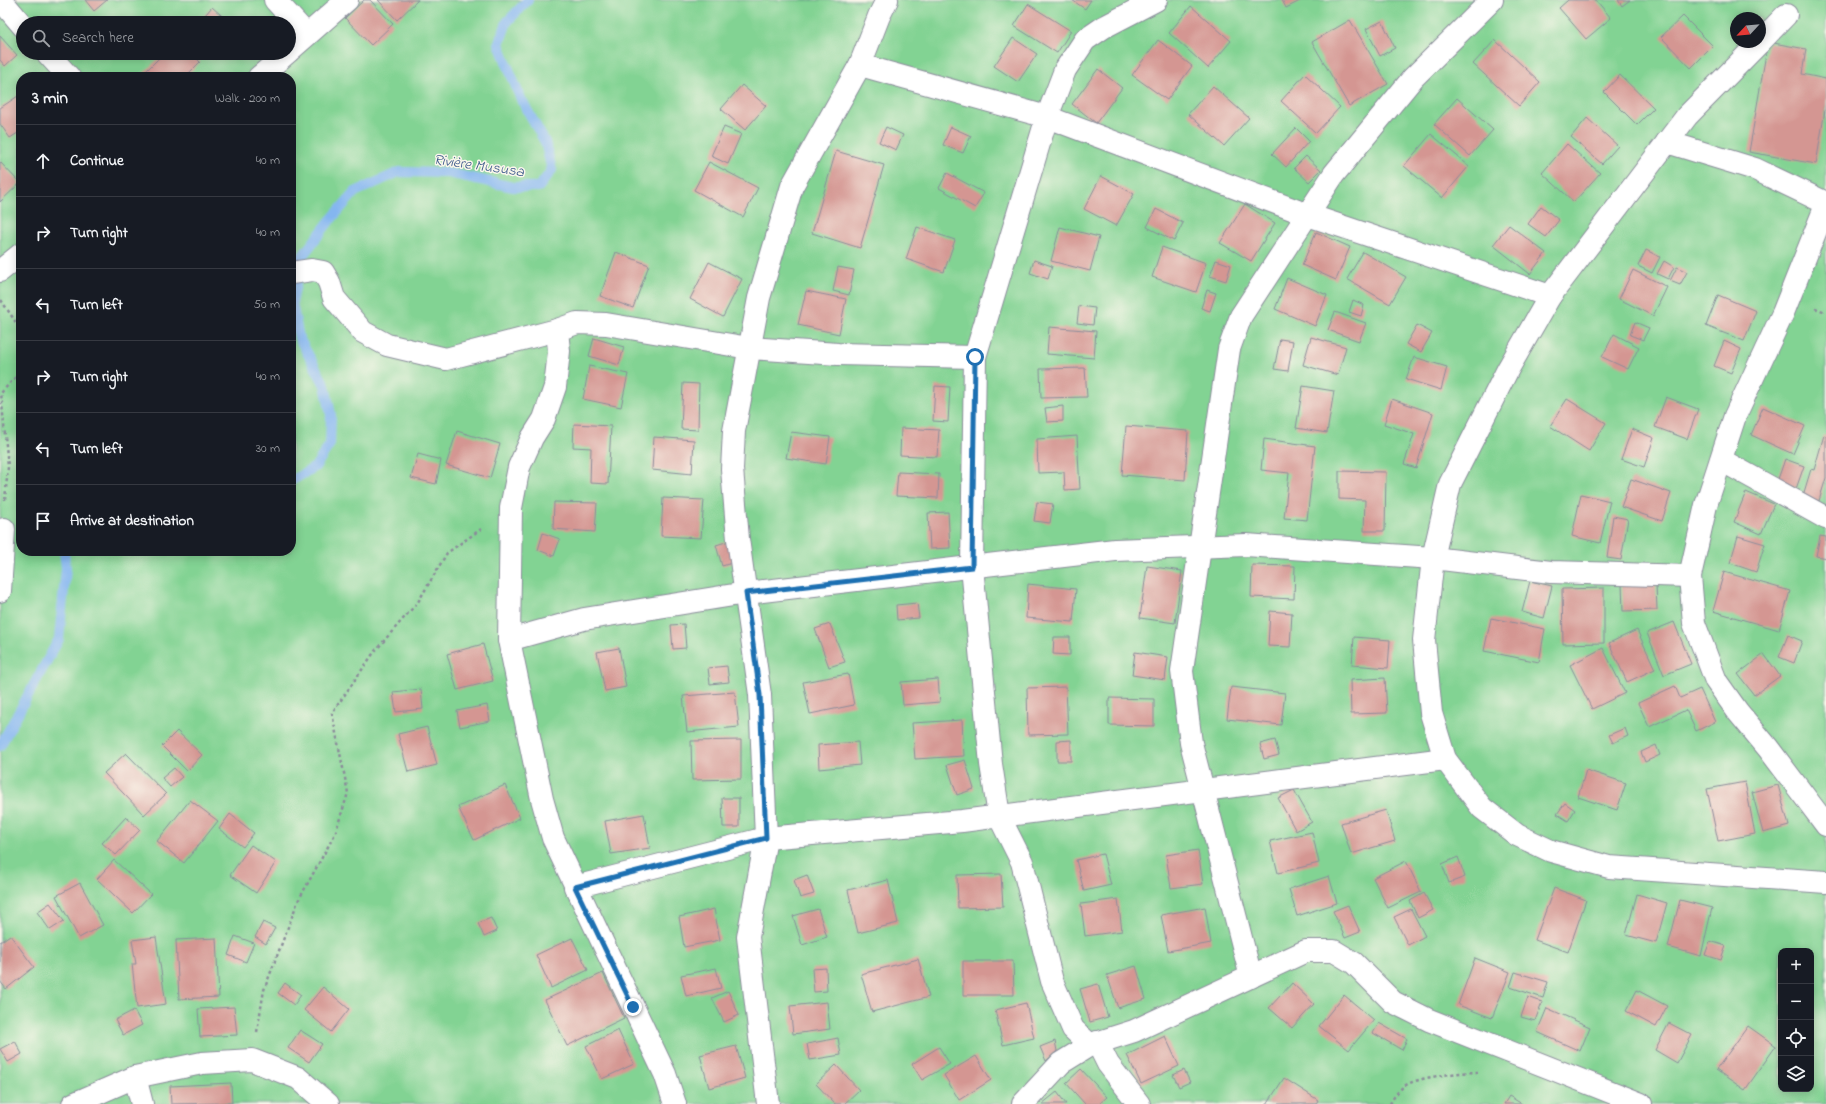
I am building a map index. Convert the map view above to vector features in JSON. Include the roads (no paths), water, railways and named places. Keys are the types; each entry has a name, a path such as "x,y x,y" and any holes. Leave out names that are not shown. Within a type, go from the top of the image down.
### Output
{"street":[{"path":"1,0 16,18"},
{"path":"275,0 290,16"},
{"path":"296,45 347,0"},
{"path":"768,1104 748,938 766,838 760,695 738,539 732,469 734,431 759,298 792,186 860,65 879,16 887,0"},
{"path":"1139,1104 1093,1043 1073,1029 1052,981 1022,862 999,816 990,764 972,567 975,357 1046,117 1065,70 1085,40 1104,27 1156,0"},
{"path":"1251,977 1191,743 1182,671 1229,349 1241,316 1334,174 1413,78 1492,0"},
{"path":"1766,36 1786,15"},
{"path":"296,23 307,35"},
{"path":"1754,48 1687,116 1550,296 1508,369 1450,484 1433,558 1424,640 1431,713 1445,759 1482,808 1517,836 1551,851 1609,868 1826,882"},
{"path":"53,60 64,72"},
{"path":"265,72 278,60"},
{"path":"860,65 1046,117 1308,215 1550,296"},
{"path":"1668,142 1755,169 1826,204 1783,313 1735,416 1706,505 1690,576 1694,623 1716,681 1738,712 1768,748 1826,825"},
{"path":"0,271 16,258"},
{"path":"296,272 312,270 323,272 329,282 334,298 364,332 387,345 446,358 557,330 577,323 606,324 749,348 838,354 975,357"},
{"path":"557,330 559,351 555,387 544,419 532,438 519,466 511,508 509,640 542,799 553,838 665,1074 675,1104"},
{"path":"1721,460 1826,518"},
{"path":"0,591 4,528"},
{"path":"509,640 584,619 746,593 1115,550 1246,545 1433,558 1551,572 1690,576"},
{"path":"575,887 766,838 962,821 1445,759"},
{"path":"1023,1104 1061,1063 1093,1043 1134,1031 1306,951 1334,951 1354,963 1393,1002 1405,1008 1436,1023 1641,1104"},
{"path":"73,1104 135,1077 202,1064 252,1060 298,1078 328,1104"},
{"path":"135,1077 142,1104"}],"waterway":[{"name":"Rivière Mususa","path":"296,283 301,258 328,223 355,192 399,172 448,173 513,187 539,187 552,170 545,142 520,97 499,44 507,22 528,0"},
{"name":"Rivière Mususa","path":"296,323 299,338 325,385 331,415 330,444 315,467 296,478"},
{"name":"Rivière Mususa","path":"0,746 59,639 66,568 65,556"}]}
